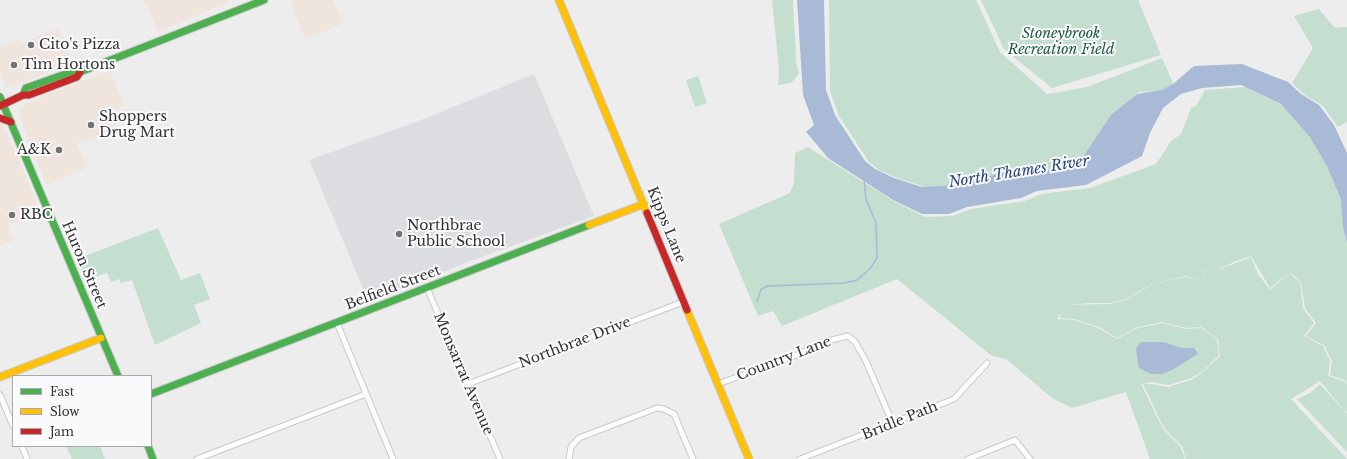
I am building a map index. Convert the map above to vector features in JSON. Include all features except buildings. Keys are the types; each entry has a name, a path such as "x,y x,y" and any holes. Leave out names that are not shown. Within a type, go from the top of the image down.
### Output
{"street":[{"path":"2,105 23,95 29,96 78,77 80,72 264,0"},
{"name":"Kipps Lane","path":"559,0 749,459"},
{"name":"Huron Street","path":"0,97 2,105 11,122 118,375"},
{"path":"0,118 11,122"},
{"name":"Belfield Street","path":"152,394 644,204"},
{"name":"Monsarrat Avenue","path":"427,288 500,459"},
{"name":"Northbrae Drive","path":"468,384 683,302"},
{"path":"337,323 393,459"},
{"name":"Country Lane","path":"718,384 792,357 827,341 848,336 855,342 865,359 893,424"},
{"path":"0,377 101,338"},
{"name":"Bridle Path","path":"800,459 893,424 957,397 987,363"},
{"path":"197,459 366,394"},
{"path":"0,395 12,424"},
{"path":"569,459 570,447 579,438 657,408 664,408 674,414 693,459"},
{"path":"968,459 1015,440 1030,459"},
{"path":"22,447 27,459"},
{"path":"148,447 153,459"}],"shaded area":[{"path":"144,0 227,0 228,2 158,32"},
{"path":"295,0 333,0 343,24 305,39 290,2"},
{"path":"58,29 73,63 6,88 0,72 0,47 19,40 22,43"},
{"path":"110,70 124,106 106,113 114,129 77,144 87,168 46,185 19,115 24,104"},
{"path":"534,74 594,216 468,262 369,302 309,160 416,122"},
{"path":"2,122 41,212 7,226 15,240 0,246 0,123"}],"green space":[{"path":"772,0 793,0 796,61 799,74 791,83 778,85 779,68"},
{"path":"829,0 976,0 1000,52 1047,94 1087,87 1162,58 1174,85 1164,91 1139,92 1112,115 1082,160 1084,170 963,186 925,187 897,178 879,170 869,162 839,116 830,91"},
{"name":"Stoneybrook Recreation Field","path":"981,0 1138,0 1161,55 1052,88 1004,49"},
{"path":"1319,9 1335,28 1347,27 1347,122 1338,127 1323,106 1305,95 1292,83 1313,48 1294,16"},
{"path":"698,76 707,103 695,107 686,80"},
{"path":"1245,87 1284,106 1296,117 1313,139 1329,168 1343,201 1347,237 1347,383 1344,380 1330,375 1332,361 1324,345 1306,336 1316,323 1305,308 1301,283 1292,273 1281,279 1270,288 1251,256 1217,270 1251,257 1258,274 1270,290 1282,279 1291,274 1300,283 1303,308 1314,323 1304,336 1323,346 1330,361 1328,376 1343,381 1347,384 1347,411 1346,412 1343,409 1320,381 1291,399 1347,459 1186,459 1182,446 1164,428 1143,384 1168,387 1191,380 1203,372 1220,356 1218,339 1201,327 1187,328 1161,322 1135,328 1117,338 1099,327 1074,319 1060,318 1061,314 1057,319 1074,320 1098,328 1117,339 1135,329 1162,323 1186,329 1201,328 1217,339 1219,355 1203,371 1191,378 1169,385 1151,382 1141,384 1163,429 1180,446 1185,459 1150,459 1126,392 1072,408 1052,398 1006,359 992,356 897,279 782,326 773,311 758,316 719,224 790,193 794,183 795,153 808,147 895,202 925,217 953,216 971,209 1025,201 1041,194 1090,188 1156,164 1171,141 1181,134 1191,108 1196,106 1205,90","holes":["1185,276 1199,280 1184,277 1153,284 1126,300 1110,304 1068,305 1111,303 1126,299 1152,284"]},
{"path":"158,228 181,280 200,273 210,299 194,305 201,323 155,345 132,280 121,283 119,279 111,282 107,273 86,280 77,259"},
{"path":"1320,384 1347,414 1347,452 1297,399 1310,393"},
{"path":"66,447 100,447 105,459 72,459"}],"water":[{"name":"North Thames River","path":"797,0 824,0 826,90 835,115 865,161 875,169 894,178 922,187 960,185 1007,171 1081,169 1083,157 1111,115 1137,94 1162,90 1173,84 1194,66 1242,64 1288,82 1301,94 1319,105 1334,125 1347,153 1347,242 1343,227 1341,199 1327,166 1310,137 1281,104 1241,85 1202,88 1181,94 1163,108 1150,133 1142,156 1086,185 1037,191 1021,198 967,207 949,214 922,214 893,200 828,158 806,132 814,125 803,95"},
{"path":"1141,342 1163,342 1182,348 1194,348 1198,354 1172,370 1162,374 1151,374 1139,368 1136,349"}],"waterway":[{"path":"757,302 761,289 768,286 844,283 857,280 870,269 877,258 876,223 866,199 864,179"}],"traffic: fast":[{"path":"23,95 26,88 74,71 80,72 264,0"},
{"path":"0,97 118,375"},
{"path":"152,394 589,225"},
{"path":"148,447 153,459"}],"traffic: slow":[{"path":"559,0 647,213"},
{"path":"589,225 644,204"},
{"path":"687,310 749,459"},
{"path":"0,377 101,338"}],"traffic: jam":[{"path":"0,106 23,95 29,95 77,77 80,72"},
{"path":"0,118 11,122"},
{"path":"647,213 687,310"}],"place":[{"name":"Cito's Pizza","path":"31,45"},
{"name":"Tim Hortons","path":"14,65"},
{"name":"Shoppers Drug Mart","path":"91,125"},
{"name":"A&K","path":"59,150"},
{"name":"RBC","path":"12,215"},
{"name":"Northbrae Public School","path":"399,234"}]}
